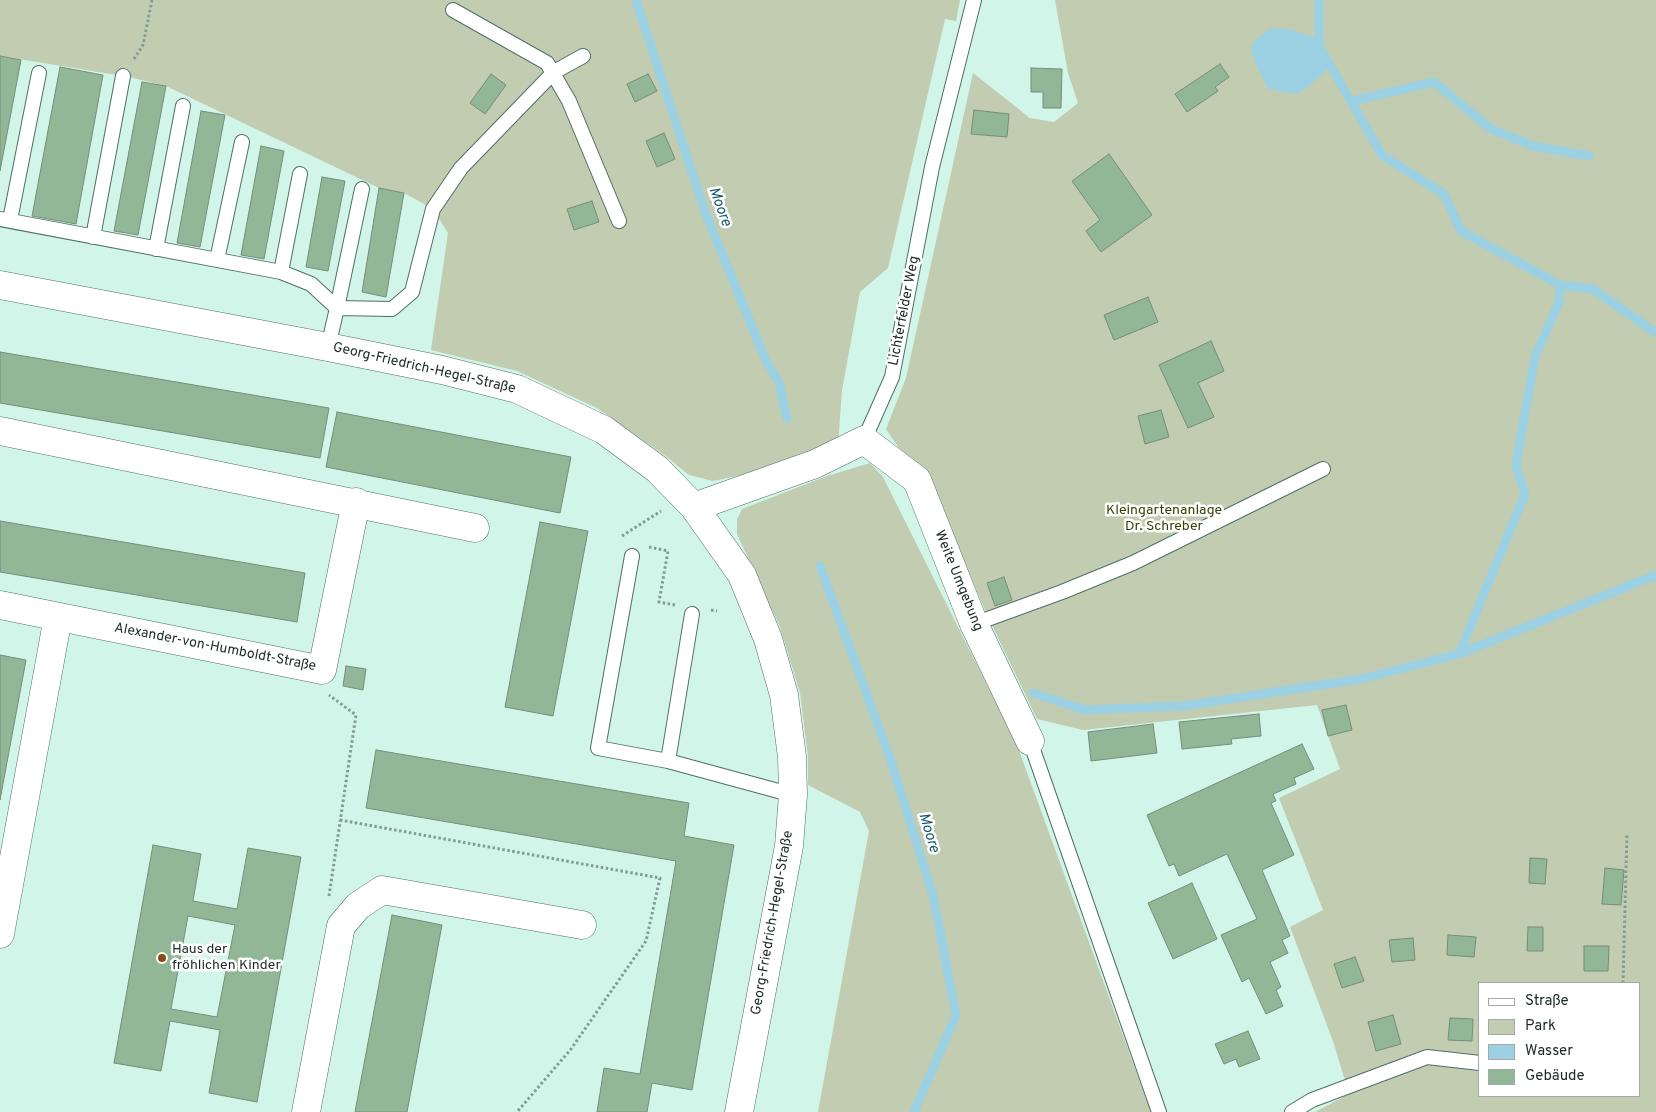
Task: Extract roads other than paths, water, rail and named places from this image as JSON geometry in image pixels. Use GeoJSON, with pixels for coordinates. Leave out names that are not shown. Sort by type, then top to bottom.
{"type":"FeatureCollection","features":[{"type":"Feature","properties":{"kind":"street","name":"Georg-Friedrich-Hegel-Straße"},"geometry":{"type":"LineString","coordinates":[[0,286],[328,347],[442,370],[517,389],[604,430],[657,469],[687,500],[742,575],[768,639],[784,695],[792,758],[793,795],[789,846],[739,1112]]}},
{"type":"Feature","properties":{"kind":"street"},"geometry":{"type":"LineString","coordinates":[[0,432],[356,502],[475,528]]}},
{"type":"Feature","properties":{"kind":"street"},"geometry":{"type":"LineString","coordinates":[[687,500],[815,464],[864,440]]}},
{"type":"Feature","properties":{"kind":"street","name":"Weite Umgebung"},"geometry":{"type":"LineString","coordinates":[[864,440],[917,480],[974,624],[1030,741]]}},
{"type":"Feature","properties":{"kind":"street","name":"Alexander-von-Humboldt-Straße"},"geometry":{"type":"LineString","coordinates":[[0,606],[322,670],[356,502]]}},
{"type":"Feature","properties":{"kind":"street"},"geometry":{"type":"LineString","coordinates":[[0,934],[58,617]]}},
{"type":"Feature","properties":{"kind":"street"},"geometry":{"type":"LineString","coordinates":[[306,1112],[341,926],[358,906],[382,890],[582,925]]}},
{"type":"Feature","properties":{"kind":"lane","name":"Lichterfelder Weg"},"geometry":{"type":"LineString","coordinates":[[864,440],[892,377],[932,167],[974,0]]}},
{"type":"Feature","properties":{"kind":"lane"},"geometry":{"type":"LineString","coordinates":[[453,10],[546,62],[554,72],[569,101],[619,222]]}},
{"type":"Feature","properties":{"kind":"lane"},"geometry":{"type":"LineString","coordinates":[[40,73],[5,219],[281,272],[311,284],[337,308],[392,309],[412,292],[433,209],[461,168],[554,72],[583,56]]}},
{"type":"Feature","properties":{"kind":"lane"},"geometry":{"type":"LineString","coordinates":[[92,237],[123,76]]}},
{"type":"Feature","properties":{"kind":"lane"},"geometry":{"type":"LineString","coordinates":[[156,249],[183,106]]}},
{"type":"Feature","properties":{"kind":"lane"},"geometry":{"type":"LineString","coordinates":[[217,260],[242,142]]}},
{"type":"Feature","properties":{"kind":"lane"},"geometry":{"type":"LineString","coordinates":[[281,272],[300,174]]}},
{"type":"Feature","properties":{"kind":"lane"},"geometry":{"type":"LineString","coordinates":[[328,347],[362,189]]}},
{"type":"Feature","properties":{"kind":"lane"},"geometry":{"type":"LineString","coordinates":[[974,624],[1062,592],[1133,563],[1322,469]]}},
{"type":"Feature","properties":{"kind":"lane"},"geometry":{"type":"LineString","coordinates":[[632,556],[598,748],[668,761],[793,795]]}},
{"type":"Feature","properties":{"kind":"lane"},"geometry":{"type":"LineString","coordinates":[[668,761],[688,610]]}},
{"type":"Feature","properties":{"kind":"lane"},"geometry":{"type":"LineString","coordinates":[[1030,741],[1158,1112]]}},
{"type":"Feature","properties":{"kind":"lane"},"geometry":{"type":"LineString","coordinates":[[1292,1112],[1312,1100],[1427,1057],[1478,1063]]}},
{"type":"Feature","properties":{"kind":"water"},"geometry":{"type":"Polygon","coordinates":[[[1272,28],[1289,29],[1319,39],[1319,46],[1331,65],[1311,85],[1296,94],[1268,89],[1255,62],[1251,48],[1256,39],[1272,28]]]}},
{"type":"Feature","properties":{"kind":"waterway","name":"Moore"},"geometry":{"type":"LineString","coordinates":[[636,0],[705,212],[766,361],[779,382],[787,419]]}},
{"type":"Feature","properties":{"kind":"waterway"},"geometry":{"type":"LineString","coordinates":[[1319,0],[1319,46],[1382,155],[1444,194],[1461,231],[1560,285],[1593,289],[1656,333]]}},
{"type":"Feature","properties":{"kind":"waterway"},"geometry":{"type":"LineString","coordinates":[[1352,101],[1434,82],[1491,129],[1533,146],[1589,156]]}},
{"type":"Feature","properties":{"kind":"waterway"},"geometry":{"type":"LineString","coordinates":[[1033,693],[1085,710],[1184,706],[1361,679],[1459,654],[1525,494],[1516,465],[1535,357],[1559,302],[1560,285]]}},
{"type":"Feature","properties":{"kind":"waterway","name":"Moore"},"geometry":{"type":"LineString","coordinates":[[820,566],[890,758],[933,895],[956,1015],[914,1112]]}},
{"type":"Feature","properties":{"kind":"waterway"},"geometry":{"type":"LineString","coordinates":[[1459,654],[1656,575]]}},
{"type":"Feature","properties":{"kind":"place","name":"Haus der fröhlichen Kinder"},"geometry":{"type":"Point","coordinates":[162,958]}},
{"type":"Feature","properties":{"kind":"park label","name":"Kleingartenanlage Dr. Schreber"},"geometry":{"type":"Point","coordinates":[1164,520]}}]}
